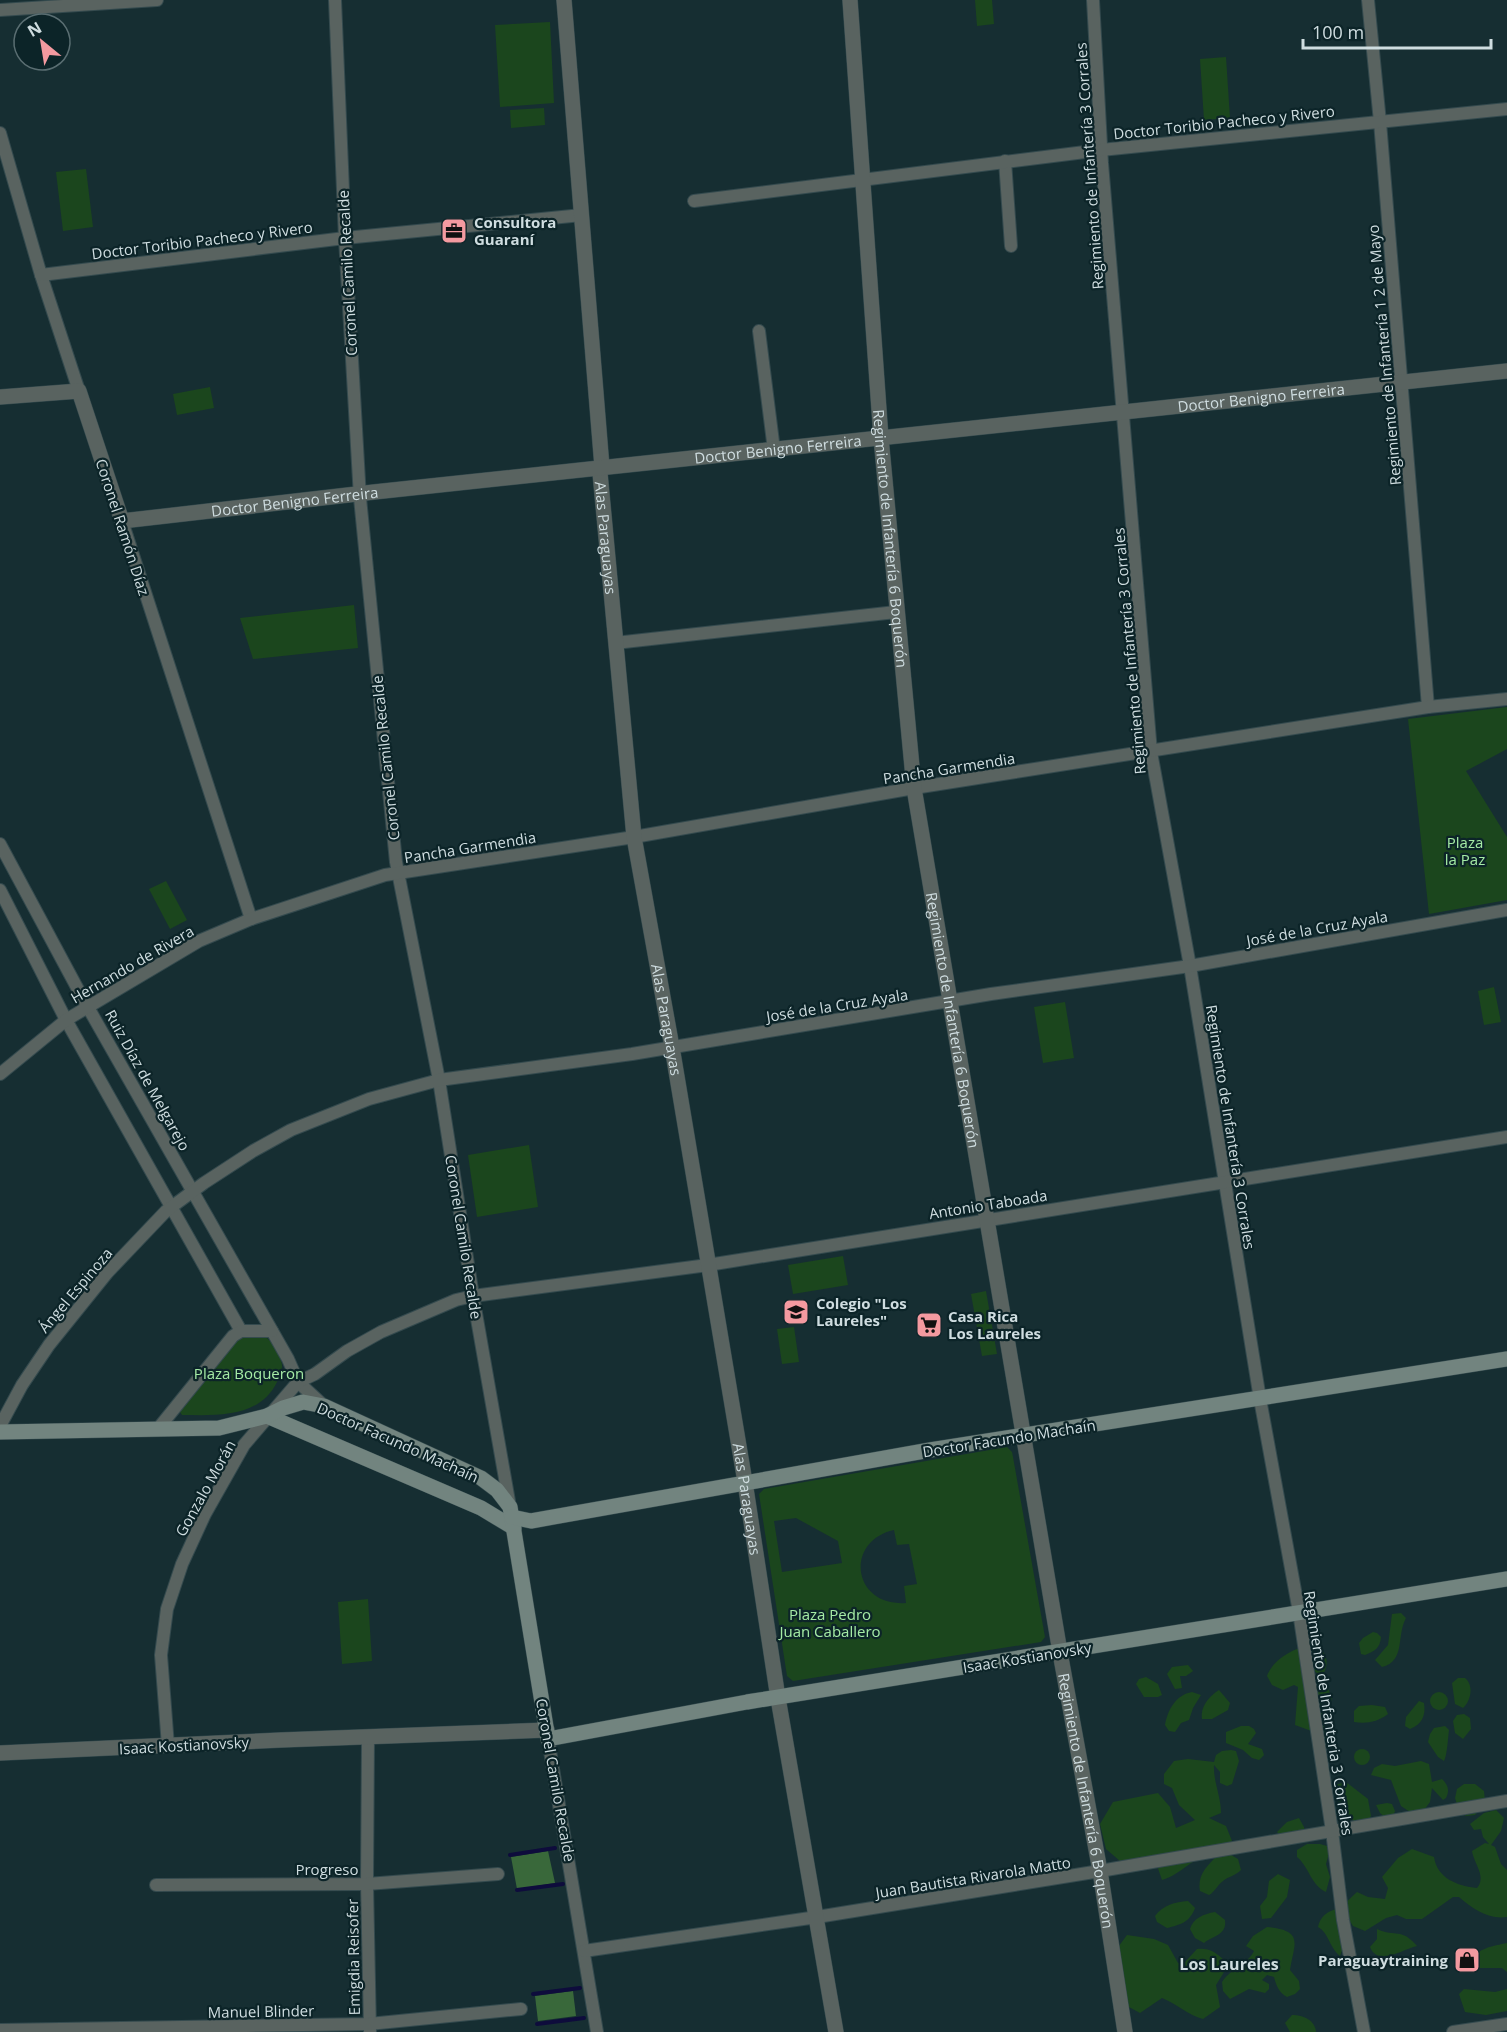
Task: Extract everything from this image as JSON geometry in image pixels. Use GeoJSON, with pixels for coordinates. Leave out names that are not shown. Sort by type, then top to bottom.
{"type":"FeatureCollection","features":[{"type":"Feature","properties":{"kind":"main road","name":"Doctor Facundo Machaín"},"geometry":{"type":"LineString","coordinates":[[267,1416],[481,1508],[531,1521],[1023,1435],[1507,1359]]}},
{"type":"Feature","properties":{"kind":"main road","name":"Doctor Facundo Machaín"},"geometry":{"type":"LineString","coordinates":[[0,1432],[219,1428],[267,1416],[303,1402],[324,1406],[482,1478],[497,1490],[512,1517]]}},
{"type":"Feature","properties":{"kind":"main road","name":"Coronel Camilo Recalde"},"geometry":{"type":"LineString","coordinates":[[512,1517],[547,1735]]}},
{"type":"Feature","properties":{"kind":"main road","name":"Isaac Kostianovsky"},"geometry":{"type":"LineString","coordinates":[[547,1735],[1507,1579]]}},
{"type":"Feature","properties":{"kind":"street"},"geometry":{"type":"LineString","coordinates":[[0,10],[157,0]]}},
{"type":"Feature","properties":{"kind":"street","name":"Coronel Camilo Recalde"},"geometry":{"type":"LineString","coordinates":[[335,0],[345,238],[360,493],[397,873],[439,1080],[473,1296],[512,1517]]}},
{"type":"Feature","properties":{"kind":"street","name":"Alas Paraguayas"},"geometry":{"type":"LineString","coordinates":[[564,0],[602,468],[600,473],[634,837],[672,1047],[745,1482],[778,1698],[836,2032]]}},
{"type":"Feature","properties":{"kind":"street","name":"Regimiento de Infantería 6 Boquerón"},"geometry":{"type":"LineString","coordinates":[[850,0],[881,438],[914,788],[1060,1653],[1100,1871],[1125,2032]]}},
{"type":"Feature","properties":{"kind":"street","name":"Regimiento de Infantería 3 Corrales"},"geometry":{"type":"LineString","coordinates":[[1093,0],[1101,150],[1151,752],[1190,966],[1260,1399]]}},
{"type":"Feature","properties":{"kind":"street","name":"Regimiento de Infantería 1 2 de Mayo"},"geometry":{"type":"LineString","coordinates":[[1368,0],[1428,707]]}},
{"type":"Feature","properties":{"kind":"street","name":"Doctor Toribio Pacheco y Rivero"},"geometry":{"type":"LineString","coordinates":[[694,201],[1101,150],[1507,109]]}},
{"type":"Feature","properties":{"kind":"street","name":"Coronel Ramón Díaz"},"geometry":{"type":"LineString","coordinates":[[0,133],[41,275],[78,391],[251,919]]}},
{"type":"Feature","properties":{"kind":"street"},"geometry":{"type":"LineString","coordinates":[[1005,161],[1011,246]]}},
{"type":"Feature","properties":{"kind":"street","name":"Doctor Toribio Pacheco y Rivero"},"geometry":{"type":"LineString","coordinates":[[41,275],[345,238],[582,215]]}},
{"type":"Feature","properties":{"kind":"street"},"geometry":{"type":"LineString","coordinates":[[759,332],[774,450]]}},
{"type":"Feature","properties":{"kind":"street","name":"Doctor Benigno Ferreira"},"geometry":{"type":"LineString","coordinates":[[122,522],[360,493],[1507,371]]}},
{"type":"Feature","properties":{"kind":"street"},"geometry":{"type":"LineString","coordinates":[[0,398],[78,391]]}},
{"type":"Feature","properties":{"kind":"street"},"geometry":{"type":"LineString","coordinates":[[615,644],[896,612]]}},
{"type":"Feature","properties":{"kind":"street","name":"Pancha Garmendia"},"geometry":{"type":"LineString","coordinates":[[397,873],[634,837],[914,788],[1428,707],[1507,699]]}},
{"type":"Feature","properties":{"kind":"street","name":"Ruiz Díaz de Melgarejo"},"geometry":{"type":"LineString","coordinates":[[0,844],[288,1359],[298,1382],[324,1406]]}},
{"type":"Feature","properties":{"kind":"street","name":"Hernando de Rivera"},"geometry":{"type":"LineString","coordinates":[[0,1074],[66,1020],[199,941],[251,919],[397,873]]}},
{"type":"Feature","properties":{"kind":"street"},"geometry":{"type":"LineString","coordinates":[[0,890],[66,1020],[241,1330]]}},
{"type":"Feature","properties":{"kind":"street","name":"José de la Cruz Ayala"},"geometry":{"type":"LineString","coordinates":[[193,1190],[253,1151],[291,1130],[369,1099],[439,1080],[672,1047],[949,1001],[1190,966],[1507,910]]}},
{"type":"Feature","properties":{"kind":"street","name":"Antonio Taboada"},"geometry":{"type":"LineString","coordinates":[[473,1296],[708,1265],[987,1219],[1507,1140]]}},
{"type":"Feature","properties":{"kind":"street","name":"Ángel Espinoza"},"geometry":{"type":"LineString","coordinates":[[0,1426],[22,1385],[49,1345],[107,1273],[172,1206],[193,1190]]}},
{"type":"Feature","properties":{"kind":"street","name":"Gonzalo Morán"},"geometry":{"type":"LineString","coordinates":[[168,1746],[161,1655],[167,1609],[182,1564],[205,1514],[244,1445],[298,1382],[315,1374],[347,1351],[381,1332],[456,1300],[473,1296]]}},
{"type":"Feature","properties":{"kind":"street"},"geometry":{"type":"LineString","coordinates":[[157,1430],[233,1336],[241,1330],[272,1331]]}},
{"type":"Feature","properties":{"kind":"street","name":"Regimiento de Infanteria 3 Corrales"},"geometry":{"type":"LineString","coordinates":[[1260,1399],[1299,1612],[1343,1920],[1364,2032]]}},
{"type":"Feature","properties":{"kind":"street","name":"Coronel Camilo Recalde"},"geometry":{"type":"LineString","coordinates":[[547,1735],[597,2032]]}},
{"type":"Feature","properties":{"kind":"street","name":"Isaac Kostianovsky"},"geometry":{"type":"LineString","coordinates":[[0,1753],[281,1740],[547,1735]]}},
{"type":"Feature","properties":{"kind":"street","name":"Emigdia Reisofer"},"geometry":{"type":"LineString","coordinates":[[368,1738],[369,2028]]}},
{"type":"Feature","properties":{"kind":"street","name":"Juan Bautista Rivarola Matto"},"geometry":{"type":"LineString","coordinates":[[584,1951],[817,1917],[1507,1802]]}},
{"type":"Feature","properties":{"kind":"street","name":"Progreso"},"geometry":{"type":"LineString","coordinates":[[156,1885],[367,1884],[498,1874]]}},
{"type":"Feature","properties":{"kind":"street","name":"Manuel Blinder"},"geometry":{"type":"LineString","coordinates":[[0,2030],[369,2028],[521,2009]]}},
{"type":"Feature","properties":{"kind":"street"},"geometry":{"type":"LineString","coordinates":[[1453,2032],[1507,2024]]}},
{"type":"Feature","properties":{"kind":"green space"},"geometry":{"type":"Polygon","coordinates":[[[975,0],[992,0],[994,24],[977,26],[975,0]]]}},
{"type":"Feature","properties":{"kind":"green space"},"geometry":{"type":"Polygon","coordinates":[[[550,22],[554,103],[500,107],[495,25],[550,22]]]}},
{"type":"Feature","properties":{"kind":"green space"},"geometry":{"type":"Polygon","coordinates":[[[1226,57],[1230,118],[1204,120],[1200,59],[1226,57]]]}},
{"type":"Feature","properties":{"kind":"green space"},"geometry":{"type":"Polygon","coordinates":[[[544,108],[545,125],[511,128],[510,110],[544,108]]]}},
{"type":"Feature","properties":{"kind":"green space"},"geometry":{"type":"Polygon","coordinates":[[[86,169],[93,227],[63,231],[56,172],[86,169]]]}},
{"type":"Feature","properties":{"kind":"green space"},"geometry":{"type":"Polygon","coordinates":[[[210,387],[214,408],[177,415],[173,394],[210,387]]]}},
{"type":"Feature","properties":{"kind":"green space"},"geometry":{"type":"Polygon","coordinates":[[[354,605],[358,648],[253,659],[240,618],[354,605]]]}},
{"type":"Feature","properties":{"kind":"green space","name":"Plaza la Paz"},"geometry":{"type":"Polygon","coordinates":[[[1507,707],[1507,749],[1466,771],[1507,837],[1507,900],[1429,914],[1408,719],[1507,707]]]}},
{"type":"Feature","properties":{"kind":"green space"},"geometry":{"type":"Polygon","coordinates":[[[166,881],[187,920],[170,929],[149,889],[166,881]]]}},
{"type":"Feature","properties":{"kind":"green space"},"geometry":{"type":"Polygon","coordinates":[[[1494,987],[1501,1022],[1484,1025],[1478,991],[1494,987]]]}},
{"type":"Feature","properties":{"kind":"green space"},"geometry":{"type":"Polygon","coordinates":[[[1065,1002],[1074,1058],[1043,1063],[1034,1007],[1065,1002]]]}},
{"type":"Feature","properties":{"kind":"green space"},"geometry":{"type":"Polygon","coordinates":[[[529,1145],[538,1207],[477,1217],[468,1155],[529,1145]]]}},
{"type":"Feature","properties":{"kind":"green space"},"geometry":{"type":"Polygon","coordinates":[[[843,1256],[848,1285],[793,1294],[788,1265],[843,1256]]]}},
{"type":"Feature","properties":{"kind":"green space"},"geometry":{"type":"Polygon","coordinates":[[[986,1291],[997,1354],[982,1356],[971,1294],[986,1291]]]}},
{"type":"Feature","properties":{"kind":"green space"},"geometry":{"type":"Polygon","coordinates":[[[794,1327],[799,1362],[782,1364],[777,1329],[794,1327]]]}},
{"type":"Feature","properties":{"kind":"green space","name":"Plaza Boqueron"},"geometry":{"type":"Polygon","coordinates":[[[262,1335],[274,1346],[282,1364],[277,1382],[269,1394],[248,1409],[222,1414],[182,1415],[180,1412],[238,1340],[247,1336],[262,1335]]]}},
{"type":"Feature","properties":{"kind":"green space","name":"Plaza Pedro Juan Caballero"},"geometry":{"type":"Polygon","coordinates":[[[1007,1447],[1013,1457],[1045,1637],[1041,1642],[793,1681],[787,1676],[759,1494],[764,1489],[1007,1447]],[[796,1518],[774,1521],[782,1572],[842,1563],[838,1541],[796,1518]],[[894,1530],[878,1536],[867,1547],[862,1559],[861,1572],[865,1585],[874,1595],[888,1601],[906,1603],[904,1586],[917,1584],[909,1544],[897,1545],[894,1530]]]}},
{"type":"Feature","properties":{"kind":"green space"},"geometry":{"type":"Polygon","coordinates":[[[368,1599],[372,1661],[342,1664],[338,1602],[368,1599]]]}},
{"type":"Feature","properties":{"kind":"green space"},"geometry":{"type":"Polygon","coordinates":[[[1401,1613],[1406,1618],[1398,1654],[1390,1664],[1382,1667],[1375,1660],[1388,1645],[1392,1614],[1401,1613]]]}},
{"type":"Feature","properties":{"kind":"green space"},"geometry":{"type":"Polygon","coordinates":[[[1373,1632],[1381,1637],[1378,1646],[1369,1654],[1361,1654],[1359,1643],[1373,1632]]]}},
{"type":"Feature","properties":{"kind":"green space"},"geometry":{"type":"Polygon","coordinates":[[[1309,1645],[1318,1647],[1326,1658],[1324,1673],[1319,1675],[1308,1665],[1309,1681],[1326,1684],[1332,1697],[1328,1716],[1334,1741],[1330,1747],[1320,1746],[1317,1733],[1295,1725],[1298,1687],[1294,1685],[1283,1690],[1272,1685],[1267,1676],[1284,1656],[1309,1645]]]}},
{"type":"Feature","properties":{"kind":"green space"},"geometry":{"type":"Polygon","coordinates":[[[1188,1665],[1193,1671],[1186,1676],[1180,1676],[1182,1688],[1175,1689],[1167,1674],[1172,1667],[1188,1665]]]}},
{"type":"Feature","properties":{"kind":"green space"},"geometry":{"type":"Polygon","coordinates":[[[1146,1677],[1158,1684],[1162,1695],[1144,1697],[1136,1684],[1139,1679],[1146,1677]]]}},
{"type":"Feature","properties":{"kind":"green space"},"geometry":{"type":"Polygon","coordinates":[[[1458,1678],[1465,1678],[1470,1685],[1470,1697],[1463,1708],[1455,1704],[1452,1683],[1458,1678]]]}},
{"type":"Feature","properties":{"kind":"green space"},"geometry":{"type":"Polygon","coordinates":[[[1219,1690],[1230,1703],[1228,1710],[1212,1719],[1202,1719],[1202,1710],[1206,1702],[1219,1690]]]}},
{"type":"Feature","properties":{"kind":"green space"},"geometry":{"type":"Polygon","coordinates":[[[1192,1692],[1201,1695],[1189,1720],[1181,1723],[1175,1732],[1169,1731],[1165,1725],[1171,1708],[1181,1696],[1192,1692]]]}},
{"type":"Feature","properties":{"kind":"green space"},"geometry":{"type":"Polygon","coordinates":[[[1439,1692],[1445,1695],[1448,1701],[1445,1707],[1439,1710],[1433,1707],[1430,1701],[1433,1695],[1439,1692]]]}},
{"type":"Feature","properties":{"kind":"green space"},"geometry":{"type":"Polygon","coordinates":[[[1419,1701],[1424,1703],[1424,1716],[1418,1725],[1410,1729],[1405,1726],[1406,1717],[1419,1701]]]}},
{"type":"Feature","properties":{"kind":"green space"},"geometry":{"type":"Polygon","coordinates":[[[1359,1706],[1385,1707],[1388,1714],[1372,1722],[1354,1722],[1354,1711],[1359,1706]]]}},
{"type":"Feature","properties":{"kind":"green space"},"geometry":{"type":"Polygon","coordinates":[[[1464,1714],[1470,1718],[1471,1729],[1463,1739],[1455,1733],[1453,1721],[1457,1715],[1464,1714]]]}},
{"type":"Feature","properties":{"kind":"green space"},"geometry":{"type":"Polygon","coordinates":[[[1241,1726],[1254,1729],[1256,1733],[1248,1744],[1262,1749],[1264,1755],[1259,1760],[1226,1743],[1226,1732],[1241,1726]]]}},
{"type":"Feature","properties":{"kind":"green space"},"geometry":{"type":"Polygon","coordinates":[[[1445,1726],[1449,1730],[1444,1761],[1438,1757],[1428,1742],[1434,1728],[1445,1726]]]}},
{"type":"Feature","properties":{"kind":"green space"},"geometry":{"type":"Polygon","coordinates":[[[1362,1749],[1368,1751],[1370,1757],[1368,1763],[1362,1765],[1356,1763],[1354,1757],[1356,1751],[1362,1749]]]}},
{"type":"Feature","properties":{"kind":"green space"},"geometry":{"type":"Polygon","coordinates":[[[1222,1751],[1236,1751],[1239,1761],[1232,1784],[1227,1786],[1220,1783],[1220,1772],[1214,1765],[1221,1813],[1209,1818],[1226,1826],[1232,1841],[1224,1851],[1238,1859],[1241,1870],[1239,1872],[1219,1884],[1209,1895],[1200,1891],[1201,1875],[1218,1855],[1202,1857],[1162,1880],[1154,1857],[1120,1861],[1106,1849],[1100,1824],[1113,1802],[1158,1793],[1170,1807],[1176,1828],[1195,1820],[1179,1805],[1172,1788],[1164,1784],[1164,1774],[1174,1761],[1188,1759],[1214,1762],[1216,1755],[1222,1751]]]}},
{"type":"Feature","properties":{"kind":"green space"},"geometry":{"type":"Polygon","coordinates":[[[1421,1761],[1429,1764],[1432,1782],[1442,1779],[1448,1792],[1443,1800],[1432,1788],[1430,1802],[1424,1810],[1410,1812],[1401,1806],[1391,1780],[1371,1775],[1374,1768],[1382,1764],[1395,1766],[1421,1761]]]}},
{"type":"Feature","properties":{"kind":"green space"},"geometry":{"type":"Polygon","coordinates":[[[1346,1782],[1368,1799],[1371,1816],[1367,1822],[1355,1822],[1338,1801],[1335,1785],[1346,1782]]]}},
{"type":"Feature","properties":{"kind":"green space"},"geometry":{"type":"Polygon","coordinates":[[[1464,1784],[1475,1784],[1484,1791],[1485,1802],[1475,1815],[1466,1816],[1459,1811],[1455,1798],[1457,1789],[1464,1784]]]}},
{"type":"Feature","properties":{"kind":"green space"},"geometry":{"type":"Polygon","coordinates":[[[1392,1804],[1395,1811],[1393,1816],[1386,1818],[1376,1805],[1392,1804]]]}},
{"type":"Feature","properties":{"kind":"green space"},"geometry":{"type":"Polygon","coordinates":[[[1496,1810],[1504,1818],[1501,1831],[1491,1845],[1495,1847],[1501,1864],[1507,1870],[1507,1917],[1488,1915],[1459,1897],[1453,1897],[1422,1919],[1406,1919],[1397,1915],[1386,1918],[1365,1931],[1353,1926],[1341,1907],[1357,1892],[1368,1897],[1385,1899],[1388,1888],[1382,1877],[1398,1858],[1412,1849],[1434,1857],[1439,1870],[1449,1880],[1477,1888],[1481,1879],[1472,1851],[1485,1843],[1489,1844],[1483,1837],[1481,1829],[1474,1830],[1470,1824],[1484,1813],[1496,1810]]]}},
{"type":"Feature","properties":{"kind":"green space"},"geometry":{"type":"Polygon","coordinates":[[[1299,1818],[1306,1837],[1288,1844],[1277,1832],[1287,1822],[1299,1818]]]}},
{"type":"Feature","properties":{"kind":"green space"},"geometry":{"type":"Polygon","coordinates":[[[1307,1844],[1327,1846],[1329,1853],[1326,1864],[1330,1877],[1326,1892],[1317,1885],[1297,1857],[1297,1850],[1307,1844]]]}},
{"type":"Feature","properties":{"kind":"green space"},"geometry":{"type":"Polygon","coordinates":[[[548,1851],[555,1883],[517,1889],[511,1857],[548,1851]]]}},
{"type":"Feature","properties":{"kind":"green space"},"geometry":{"type":"Polygon","coordinates":[[[1278,1874],[1290,1880],[1287,1897],[1271,1918],[1262,1919],[1260,1906],[1267,1897],[1269,1881],[1278,1874]]]}},
{"type":"Feature","properties":{"kind":"green space"},"geometry":{"type":"Polygon","coordinates":[[[1188,1901],[1195,1908],[1184,1922],[1167,1928],[1157,1922],[1155,1916],[1162,1909],[1174,1903],[1188,1901]]]}},
{"type":"Feature","properties":{"kind":"green space"},"geometry":{"type":"Polygon","coordinates":[[[1337,1909],[1344,1945],[1340,1956],[1333,1949],[1325,1933],[1318,1927],[1324,1915],[1337,1909]]]}},
{"type":"Feature","properties":{"kind":"green space"},"geometry":{"type":"Polygon","coordinates":[[[1215,1912],[1225,1920],[1224,1929],[1204,1943],[1195,1938],[1190,1929],[1200,1917],[1215,1912]]]}},
{"type":"Feature","properties":{"kind":"green space"},"geometry":{"type":"Polygon","coordinates":[[[1267,1927],[1292,1935],[1294,1946],[1290,1970],[1299,1981],[1300,1989],[1287,1997],[1278,1988],[1274,1977],[1267,1975],[1262,1980],[1269,1984],[1269,1989],[1265,1993],[1249,1989],[1230,1999],[1223,1991],[1222,1982],[1251,1956],[1254,1951],[1246,1946],[1253,1936],[1267,1927]]]}},
{"type":"Feature","properties":{"kind":"green space"},"geometry":{"type":"Polygon","coordinates":[[[1377,1929],[1407,1937],[1417,1946],[1391,1955],[1379,1956],[1370,1947],[1377,1939],[1377,1929]]]}},
{"type":"Feature","properties":{"kind":"green space"},"geometry":{"type":"Polygon","coordinates":[[[1127,1935],[1154,1939],[1168,1945],[1178,1963],[1185,1962],[1197,1949],[1209,1950],[1218,1955],[1225,1961],[1226,1969],[1216,1985],[1220,2007],[1203,2019],[1162,1998],[1140,2013],[1129,2007],[1124,1982],[1113,1954],[1127,1935]]]}},
{"type":"Feature","properties":{"kind":"green space"},"geometry":{"type":"Polygon","coordinates":[[[1507,1943],[1507,1972],[1502,1968],[1475,1968],[1471,1964],[1480,1951],[1507,1943]]]}},
{"type":"Feature","properties":{"kind":"green space"},"geometry":{"type":"Polygon","coordinates":[[[1464,1989],[1495,1992],[1507,1989],[1507,2011],[1486,2015],[1465,2012],[1459,1994],[1464,1989]]]}},
{"type":"Feature","properties":{"kind":"green space"},"geometry":{"type":"Polygon","coordinates":[[[573,1991],[576,2016],[538,2021],[535,1996],[573,1991]]]}},
{"type":"Feature","properties":{"kind":"green space"},"geometry":{"type":"Polygon","coordinates":[[[1292,2015],[1308,2019],[1316,2032],[1290,2032],[1285,2023],[1292,2015]]]}},
{"type":"Feature","properties":{"kind":"waterway"},"geometry":{"type":"LineString","coordinates":[[510,1855],[555,1848]]}},
{"type":"Feature","properties":{"kind":"waterway"},"geometry":{"type":"LineString","coordinates":[[517,1890],[563,1884]]}},
{"type":"Feature","properties":{"kind":"waterway"},"geometry":{"type":"LineString","coordinates":[[533,1994],[580,1988]]}},
{"type":"Feature","properties":{"kind":"waterway"},"geometry":{"type":"LineString","coordinates":[[537,2024],[584,2018]]}},
{"type":"Feature","properties":{"kind":"place","name":"Consultora Guaraní"},"geometry":{"type":"Point","coordinates":[454,231]}},
{"type":"Feature","properties":{"kind":"place","name":"Colegio \"Los Laureles\""},"geometry":{"type":"Point","coordinates":[796,1312]}},
{"type":"Feature","properties":{"kind":"place","name":"Casa Rica Los Laureles"},"geometry":{"type":"Point","coordinates":[929,1325]}},
{"type":"Feature","properties":{"kind":"place","name":"Paraguaytraining"},"geometry":{"type":"Point","coordinates":[1467,1960]}},
{"type":"Feature","properties":{"kind":"district","name":"Los Laureles"},"geometry":{"type":"Point","coordinates":[1229,1964]}}]}
